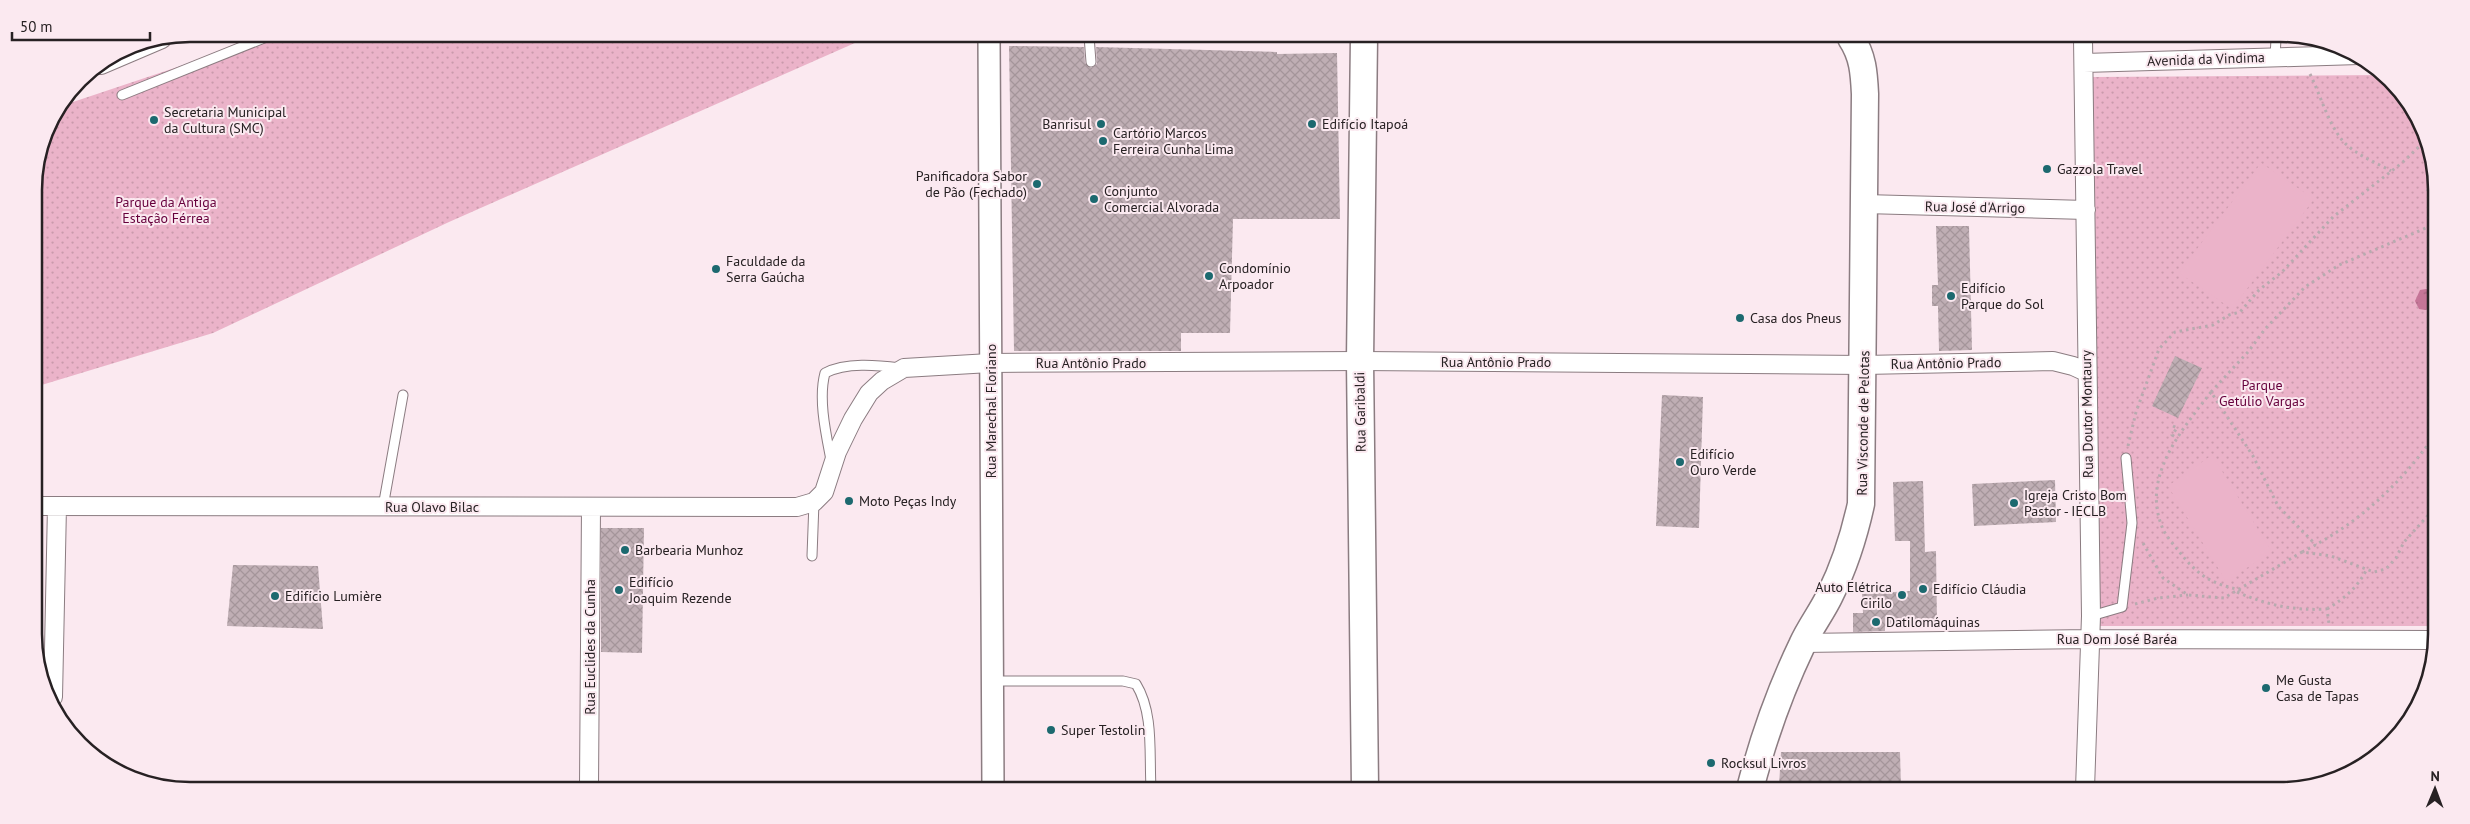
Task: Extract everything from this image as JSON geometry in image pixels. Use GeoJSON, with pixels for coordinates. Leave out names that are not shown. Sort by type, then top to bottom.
{"type":"FeatureCollection","features":[{"type":"Feature","properties":{"kind":"main road","name":"Rua Garibaldi"},"geometry":{"type":"LineString","coordinates":[[1364,42],[1360,361],[1365,781]]}},
{"type":"Feature","properties":{"kind":"main road","name":"Rua Visconde de Pelotas"},"geometry":{"type":"LineString","coordinates":[[1752,781],[1759,753],[1779,697],[1803,643],[1843,568],[1852,542],[1861,504],[1864,365],[1864,68],[1858,49],[1854,42]]}},
{"type":"Feature","properties":{"kind":"street","name":"Rua Marechal Floriano"},"geometry":{"type":"LineString","coordinates":[[989,42],[993,782]]}},
{"type":"Feature","properties":{"kind":"street","name":"Rua Doutor Montaury"},"geometry":{"type":"LineString","coordinates":[[2083,42],[2086,372],[2091,616],[2086,781]]}},
{"type":"Feature","properties":{"kind":"street","name":"Avenida da Vindima"},"geometry":{"type":"LineString","coordinates":[[2084,63],[2339,55]]}},
{"type":"Feature","properties":{"kind":"street","name":"Rua José d'Arrigo"},"geometry":{"type":"LineString","coordinates":[[1864,204],[2086,210]]}},
{"type":"Feature","properties":{"kind":"street","name":"Rua Antônio Prado"},"geometry":{"type":"LineString","coordinates":[[819,497],[853,419],[869,393],[882,381],[904,368],[990,363],[1360,361],[1864,365],[2053,360],[2086,372]]}},
{"type":"Feature","properties":{"kind":"street","name":"Rua Olavo Bilac"},"geometry":{"type":"LineString","coordinates":[[42,506],[798,507],[819,497]]}},
{"type":"Feature","properties":{"kind":"street"},"geometry":{"type":"LineString","coordinates":[[53,688],[57,506]]}},
{"type":"Feature","properties":{"kind":"street","name":"Rua Euclides da Cunha"},"geometry":{"type":"LineString","coordinates":[[589,782],[591,508]]}},
{"type":"Feature","properties":{"kind":"street","name":"Rua Dom José Baréa"},"geometry":{"type":"LineString","coordinates":[[1803,643],[2090,639],[2427,640]]}},
{"type":"Feature","properties":{"kind":"lane"},"geometry":{"type":"LineString","coordinates":[[122,95],[254,42]]}},
{"type":"Feature","properties":{"kind":"lane"},"geometry":{"type":"LineString","coordinates":[[1089,42],[1091,62]]}},
{"type":"Feature","properties":{"kind":"lane"},"geometry":{"type":"LineString","coordinates":[[2275,57],[2276,42]]}},
{"type":"Feature","properties":{"kind":"lane","name":"Rua Antônio Prado"},"geometry":{"type":"LineString","coordinates":[[832,468],[826,436],[823,382],[826,373],[835,368],[883,366],[904,368]]}},
{"type":"Feature","properties":{"kind":"lane"},"geometry":{"type":"LineString","coordinates":[[383,507],[403,395]]}},
{"type":"Feature","properties":{"kind":"lane"},"geometry":{"type":"LineString","coordinates":[[2091,616],[2122,607],[2132,522],[2126,458]]}},
{"type":"Feature","properties":{"kind":"lane"},"geometry":{"type":"LineString","coordinates":[[812,556],[819,497]]}},
{"type":"Feature","properties":{"kind":"lane"},"geometry":{"type":"LineString","coordinates":[[992,681],[1122,681],[1136,684],[1144,697],[1147,714],[1151,782]]}},
{"type":"Feature","properties":{"kind":"path"},"geometry":{"type":"LineString","coordinates":[[2301,56],[2320,94],[2325,111],[2343,140],[2359,154],[2391,171]]}},
{"type":"Feature","properties":{"kind":"path"},"geometry":{"type":"LineString","coordinates":[[2126,458],[2136,412],[2158,349],[2175,332],[2213,325],[2229,315],[2240,312],[2259,290],[2282,272],[2333,217],[2341,214],[2421,145]]}},
{"type":"Feature","properties":{"kind":"path"},"geometry":{"type":"LineString","coordinates":[[2241,590],[2218,585],[2200,574],[2184,558],[2163,530],[2157,509],[2156,489],[2161,468],[2177,438],[2211,392],[2248,352],[2265,329],[2305,287],[2339,265],[2428,227]]}},
{"type":"Feature","properties":{"kind":"path"},"geometry":{"type":"LineString","coordinates":[[2211,392],[2253,456],[2278,506],[2316,545]]}},
{"type":"Feature","properties":{"kind":"path"},"geometry":{"type":"LineString","coordinates":[[2173,426],[2177,428],[2172,435],[2177,438]]}},
{"type":"Feature","properties":{"kind":"path"},"geometry":{"type":"LineString","coordinates":[[2122,607],[2158,598],[2188,595],[2224,598],[2241,590],[2316,545],[2365,511],[2392,489],[2428,444]]}},
{"type":"Feature","properties":{"kind":"path"},"geometry":{"type":"LineString","coordinates":[[2302,552],[2331,556],[2374,572],[2386,569],[2396,558],[2404,542],[2428,515]]}},
{"type":"Feature","properties":{"kind":"path"},"geometry":{"type":"LineString","coordinates":[[2132,522],[2163,578],[2188,595]]}},
{"type":"Feature","properties":{"kind":"path"},"geometry":{"type":"LineString","coordinates":[[2236,592],[2277,607],[2302,611],[2327,609],[2343,599],[2359,584],[2367,569]]}},
{"type":"Feature","properties":{"kind":"path"},"geometry":{"type":"LineString","coordinates":[[2327,609],[2332,640]]}},
{"type":"Feature","properties":{"kind":"green space","name":"Parque da Antiga Estação Férrea"},"geometry":{"type":"Polygon","coordinates":[[[252,42],[857,42],[449,222],[213,333],[43,385],[44,171],[54,134],[62,116],[71,103],[252,42]]]}},
{"type":"Feature","properties":{"kind":"green space","name":"Parque Getúlio Vargas"},"geometry":{"type":"Polygon","coordinates":[[[2372,75],[2397,100],[2408,116],[2420,143],[2425,161],[2428,190],[2428,626],[2090,626],[2093,77],[2372,75]]]}},
{"type":"Feature","properties":{"kind":"green space"},"geometry":{"type":"Polygon","coordinates":[[[2261,163],[2314,199],[2232,309],[2179,273],[2261,163]]]}},
{"type":"Feature","properties":{"kind":"green space"},"geometry":{"type":"Polygon","coordinates":[[[2212,455],[2272,552],[2226,581],[2168,486],[2212,455]]]}},
{"type":"Feature","properties":{"kind":"water"},"geometry":{"type":"Polygon","coordinates":[[[2420,290],[2428,290],[2428,309],[2419,309],[2415,301],[2420,290]]]}},
{"type":"Feature","properties":{"kind":"building"},"geometry":{"type":"Polygon","coordinates":[[[1009,46],[1084,47],[1085,63],[1091,68],[1097,64],[1096,47],[1277,52],[1277,54],[1337,53],[1340,219],[1233,219],[1230,333],[1181,333],[1181,351],[1014,351],[1009,46]]]}},
{"type":"Feature","properties":{"kind":"building","name":"Edifício Parque do Sol"},"geometry":{"type":"Polygon","coordinates":[[[1936,226],[1969,226],[1972,350],[1939,351],[1938,306],[1932,306],[1932,285],[1938,285],[1936,226]]]}},
{"type":"Feature","properties":{"kind":"building"},"geometry":{"type":"Polygon","coordinates":[[[2175,356],[2202,368],[2178,418],[2152,406],[2175,356]]]}},
{"type":"Feature","properties":{"kind":"building","name":"Edifício Ouro Verde"},"geometry":{"type":"Polygon","coordinates":[[[1662,395],[1703,397],[1699,528],[1656,526],[1662,395]]]}},
{"type":"Feature","properties":{"kind":"building","name":"Igreja Cristo Bom Pastor - IECLB"},"geometry":{"type":"Polygon","coordinates":[[[2055,480],[2056,522],[1974,526],[1972,484],[2055,480]]]}},
{"type":"Feature","properties":{"kind":"building"},"geometry":{"type":"Polygon","coordinates":[[[1923,481],[1925,552],[1936,551],[1937,626],[1885,626],[1885,631],[1853,632],[1853,613],[1863,613],[1862,594],[1910,591],[1910,541],[1895,541],[1893,482],[1923,481]]]}},
{"type":"Feature","properties":{"kind":"building","name":"Edifício Joaquim Rezende"},"geometry":{"type":"Polygon","coordinates":[[[601,528],[644,528],[642,653],[601,652],[601,528]]]}},
{"type":"Feature","properties":{"kind":"building","name":"Edifício Lumière"},"geometry":{"type":"Polygon","coordinates":[[[233,565],[318,566],[323,629],[227,626],[233,565]]]}},
{"type":"Feature","properties":{"kind":"building"},"geometry":{"type":"Polygon","coordinates":[[[1781,752],[1900,752],[1901,781],[1779,781],[1781,752]]]}},
{"type":"Feature","properties":{"kind":"place","name":"Secretaria Municipal da Cultura (SMC)"},"geometry":{"type":"Point","coordinates":[154,120]}},
{"type":"Feature","properties":{"kind":"place","name":"Banrisul"},"geometry":{"type":"Point","coordinates":[1101,124]}},
{"type":"Feature","properties":{"kind":"place","name":"Edifício Itapoá"},"geometry":{"type":"Point","coordinates":[1312,124]}},
{"type":"Feature","properties":{"kind":"place","name":"Cartório Marcos Ferreira Cunha Lima"},"geometry":{"type":"Point","coordinates":[1103,141]}},
{"type":"Feature","properties":{"kind":"place","name":"Gazzola Travel"},"geometry":{"type":"Point","coordinates":[2047,169]}},
{"type":"Feature","properties":{"kind":"place","name":"Panificadora Sabor de Pão (Fechado)"},"geometry":{"type":"Point","coordinates":[1037,184]}},
{"type":"Feature","properties":{"kind":"place","name":"Conjunto Comercial Alvorada"},"geometry":{"type":"Point","coordinates":[1094,199]}},
{"type":"Feature","properties":{"kind":"place","name":"Faculdade da Serra Gaúcha"},"geometry":{"type":"Point","coordinates":[716,269]}},
{"type":"Feature","properties":{"kind":"place","name":"Condomínio Arpoador"},"geometry":{"type":"Point","coordinates":[1209,276]}},
{"type":"Feature","properties":{"kind":"place","name":"Edifício Parque do Sol"},"geometry":{"type":"Point","coordinates":[1951,296]}},
{"type":"Feature","properties":{"kind":"place","name":"Casa dos Pneus"},"geometry":{"type":"Point","coordinates":[1740,318]}},
{"type":"Feature","properties":{"kind":"place","name":"Edifício Ouro Verde"},"geometry":{"type":"Point","coordinates":[1680,462]}},
{"type":"Feature","properties":{"kind":"place","name":"Moto Peças Indy"},"geometry":{"type":"Point","coordinates":[849,501]}},
{"type":"Feature","properties":{"kind":"place","name":"Igreja Cristo Bom Pastor - IECLB"},"geometry":{"type":"Point","coordinates":[2014,503]}},
{"type":"Feature","properties":{"kind":"place","name":"Barbearia Munhoz"},"geometry":{"type":"Point","coordinates":[625,550]}},
{"type":"Feature","properties":{"kind":"place","name":"Edifício Cláudia"},"geometry":{"type":"Point","coordinates":[1923,589]}},
{"type":"Feature","properties":{"kind":"place","name":"Edifício Joaquim Rezende"},"geometry":{"type":"Point","coordinates":[619,590]}},
{"type":"Feature","properties":{"kind":"place","name":"Auto Elétrica Cirilo"},"geometry":{"type":"Point","coordinates":[1902,595]}},
{"type":"Feature","properties":{"kind":"place","name":"Edifício Lumière"},"geometry":{"type":"Point","coordinates":[275,596]}},
{"type":"Feature","properties":{"kind":"place","name":"Datilomáquinas"},"geometry":{"type":"Point","coordinates":[1876,622]}},
{"type":"Feature","properties":{"kind":"place","name":"Me Gusta Casa de Tapas"},"geometry":{"type":"Point","coordinates":[2266,688]}},
{"type":"Feature","properties":{"kind":"place","name":"Super Testolin"},"geometry":{"type":"Point","coordinates":[1051,730]}},
{"type":"Feature","properties":{"kind":"place","name":"Rocksul Livros"},"geometry":{"type":"Point","coordinates":[1711,763]}}]}
